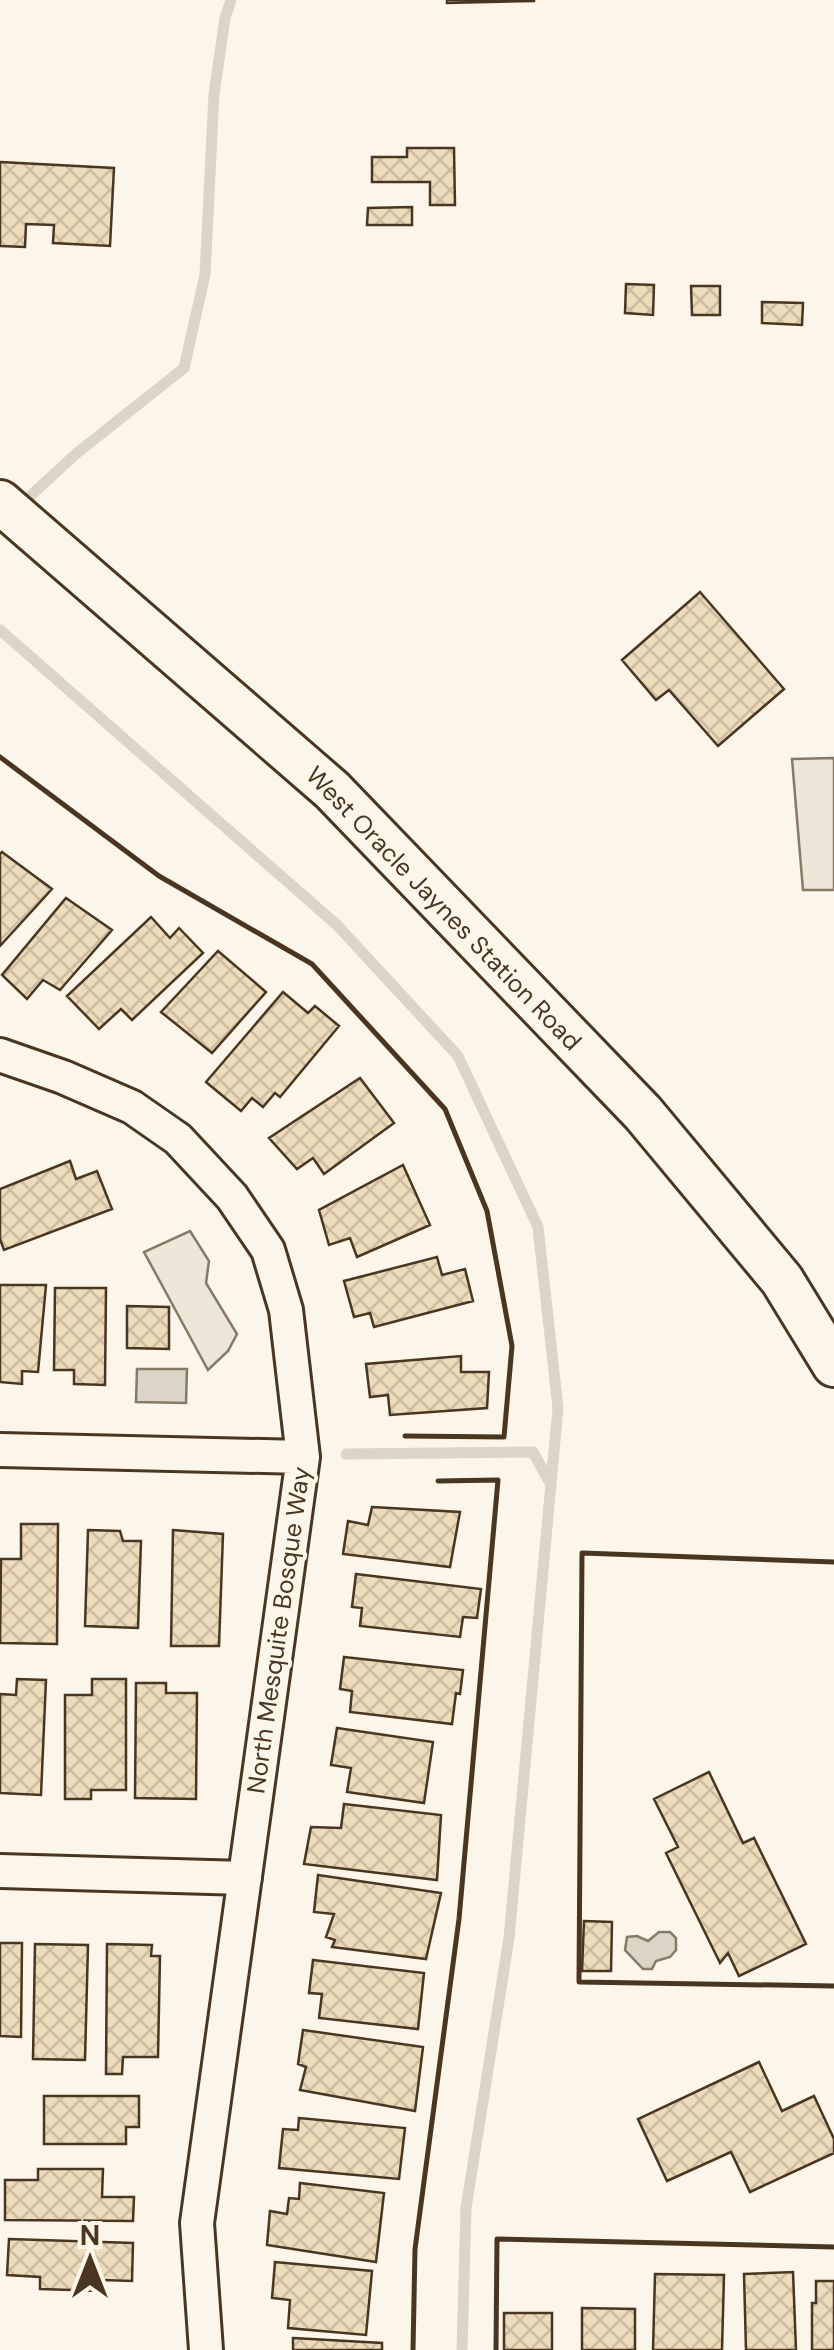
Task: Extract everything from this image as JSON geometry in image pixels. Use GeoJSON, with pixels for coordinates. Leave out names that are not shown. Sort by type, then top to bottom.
{"type":"FeatureCollection","features":[{"type":"Feature","properties":{"kind":"street","name":"West Oracle Jaynes Station Road"},"geometry":{"type":"LineString","coordinates":[[0,502],[332,790],[643,1113],[782,1280],[834,1365]]}},
{"type":"Feature","properties":{"kind":"street","name":"North Mesquite Bosque Way"},"geometry":{"type":"LineString","coordinates":[[0,1055],[132,1107],[178,1139],[232,1196],[268,1250],[286,1310],[302,1457],[197,2223],[206,2350]]}},
{"type":"Feature","properties":{"kind":"street"},"geometry":{"type":"LineString","coordinates":[[0,1450],[302,1457]]}},
{"type":"Feature","properties":{"kind":"street"},"geometry":{"type":"LineString","coordinates":[[0,1871],[245,1878]]}},
{"type":"Feature","properties":{"kind":"shaded area"},"geometry":{"type":"Polygon","coordinates":[[[834,758],[834,890],[803,890],[792,759],[834,758]]]}},
{"type":"Feature","properties":{"kind":"shaded area"},"geometry":{"type":"Polygon","coordinates":[[[190,1231],[209,1261],[206,1283],[237,1334],[228,1351],[208,1370],[144,1252],[190,1231]]]}},
{"type":"Feature","properties":{"kind":"shaded area"},"geometry":{"type":"Polygon","coordinates":[[[137,1369],[187,1369],[186,1403],[136,1402],[137,1369]]]}},
{"type":"Feature","properties":{"kind":"shaded area"},"geometry":{"type":"Polygon","coordinates":[[[659,1932],[670,1932],[676,1938],[676,1950],[670,1957],[656,1961],[652,1969],[643,1969],[625,1950],[627,1937],[648,1941],[659,1932]]]}},
{"type":"Feature","properties":{"kind":"building"},"geometry":{"type":"Polygon","coordinates":[[[534,0],[534,1],[447,3],[534,0]]]}},
{"type":"Feature","properties":{"kind":"building"},"geometry":{"type":"Polygon","coordinates":[[[407,148],[454,148],[455,205],[430,205],[430,182],[372,182],[372,157],[407,157],[407,148]]]}},
{"type":"Feature","properties":{"kind":"building"},"geometry":{"type":"Polygon","coordinates":[[[0,162],[114,168],[110,246],[53,243],[54,225],[26,224],[25,247],[0,246],[0,162]]]}},
{"type":"Feature","properties":{"kind":"building"},"geometry":{"type":"Polygon","coordinates":[[[412,207],[412,225],[367,225],[368,208],[412,207]]]}},
{"type":"Feature","properties":{"kind":"building"},"geometry":{"type":"Polygon","coordinates":[[[626,284],[654,285],[653,315],[625,313],[626,284]]]}},
{"type":"Feature","properties":{"kind":"building"},"geometry":{"type":"Polygon","coordinates":[[[691,286],[720,286],[720,315],[692,315],[691,286]]]}},
{"type":"Feature","properties":{"kind":"building"},"geometry":{"type":"Polygon","coordinates":[[[762,302],[803,303],[802,325],[762,323],[762,302]]]}},
{"type":"Feature","properties":{"kind":"building"},"geometry":{"type":"Polygon","coordinates":[[[700,592],[784,689],[718,746],[669,690],[656,700],[622,660],[700,592]]]}},
{"type":"Feature","properties":{"kind":"building"},"geometry":{"type":"Polygon","coordinates":[[[0,854],[52,889],[0,946],[0,854]]]}},
{"type":"Feature","properties":{"kind":"building"},"geometry":{"type":"Polygon","coordinates":[[[66,898],[112,930],[60,990],[43,980],[27,999],[2,975],[66,898]]]}},
{"type":"Feature","properties":{"kind":"building"},"geometry":{"type":"Polygon","coordinates":[[[151,917],[170,938],[179,928],[203,953],[132,1020],[121,1009],[99,1029],[67,996],[151,917]]]}},
{"type":"Feature","properties":{"kind":"building"},"geometry":{"type":"Polygon","coordinates":[[[218,951],[266,992],[212,1053],[161,1012],[218,951]]]}},
{"type":"Feature","properties":{"kind":"building"},"geometry":{"type":"Polygon","coordinates":[[[283,992],[308,1013],[315,1006],[339,1026],[280,1097],[275,1093],[263,1107],[252,1098],[241,1111],[206,1082],[283,992]]]}},
{"type":"Feature","properties":{"kind":"building"},"geometry":{"type":"Polygon","coordinates":[[[360,1078],[394,1123],[324,1174],[313,1158],[297,1169],[269,1138],[360,1078]]]}},
{"type":"Feature","properties":{"kind":"building"},"geometry":{"type":"Polygon","coordinates":[[[70,1161],[76,1179],[97,1171],[112,1209],[4,1250],[0,1239],[0,1189],[70,1161]]]}},
{"type":"Feature","properties":{"kind":"building"},"geometry":{"type":"Polygon","coordinates":[[[403,1165],[430,1225],[357,1257],[350,1238],[329,1245],[319,1210],[403,1165]]]}},
{"type":"Feature","properties":{"kind":"building"},"geometry":{"type":"Polygon","coordinates":[[[437,1257],[442,1275],[465,1269],[473,1301],[374,1327],[370,1313],[354,1317],[344,1281],[437,1257]]]}},
{"type":"Feature","properties":{"kind":"building"},"geometry":{"type":"Polygon","coordinates":[[[0,1285],[46,1285],[38,1372],[22,1371],[22,1384],[0,1382],[0,1285]]]}},
{"type":"Feature","properties":{"kind":"building"},"geometry":{"type":"Polygon","coordinates":[[[55,1288],[106,1288],[105,1385],[74,1384],[74,1370],[54,1370],[55,1288]]]}},
{"type":"Feature","properties":{"kind":"building"},"geometry":{"type":"Polygon","coordinates":[[[127,1306],[169,1307],[169,1349],[127,1348],[127,1306]]]}},
{"type":"Feature","properties":{"kind":"building"},"geometry":{"type":"Polygon","coordinates":[[[461,1356],[461,1372],[489,1372],[487,1408],[390,1415],[388,1395],[370,1397],[366,1364],[461,1356]]]}},
{"type":"Feature","properties":{"kind":"building"},"geometry":{"type":"Polygon","coordinates":[[[372,1507],[460,1512],[450,1567],[343,1554],[348,1521],[368,1525],[372,1507]]]}},
{"type":"Feature","properties":{"kind":"building"},"geometry":{"type":"Polygon","coordinates":[[[21,1524],[58,1524],[57,1644],[0,1643],[1,1559],[21,1559],[21,1524]]]}},
{"type":"Feature","properties":{"kind":"building"},"geometry":{"type":"Polygon","coordinates":[[[88,1530],[120,1531],[123,1541],[141,1541],[138,1628],[85,1626],[88,1530]]]}},
{"type":"Feature","properties":{"kind":"building"},"geometry":{"type":"Polygon","coordinates":[[[173,1530],[223,1534],[219,1646],[171,1646],[173,1530]]]}},
{"type":"Feature","properties":{"kind":"building"},"geometry":{"type":"Polygon","coordinates":[[[356,1574],[481,1589],[477,1618],[463,1617],[460,1637],[360,1626],[362,1608],[352,1607],[356,1574]]]}},
{"type":"Feature","properties":{"kind":"building"},"geometry":{"type":"Polygon","coordinates":[[[344,1657],[463,1670],[452,1724],[350,1712],[352,1691],[340,1689],[344,1657]]]}},
{"type":"Feature","properties":{"kind":"building"},"geometry":{"type":"Polygon","coordinates":[[[17,1679],[46,1680],[41,1795],[0,1793],[0,1694],[16,1695],[17,1679]]]}},
{"type":"Feature","properties":{"kind":"building"},"geometry":{"type":"Polygon","coordinates":[[[92,1679],[126,1679],[126,1790],[91,1790],[91,1799],[65,1799],[65,1695],[92,1695],[92,1679]]]}},
{"type":"Feature","properties":{"kind":"building"},"geometry":{"type":"Polygon","coordinates":[[[136,1683],[166,1683],[166,1693],[197,1693],[196,1799],[135,1798],[136,1683]]]}},
{"type":"Feature","properties":{"kind":"building"},"geometry":{"type":"Polygon","coordinates":[[[337,1728],[433,1742],[424,1803],[347,1792],[351,1768],[331,1765],[337,1728]]]}},
{"type":"Feature","properties":{"kind":"building"},"geometry":{"type":"Polygon","coordinates":[[[709,1772],[743,1843],[754,1838],[806,1944],[739,1976],[728,1953],[720,1963],[666,1853],[678,1847],[654,1799],[709,1772]]]}},
{"type":"Feature","properties":{"kind":"building"},"geometry":{"type":"Polygon","coordinates":[[[344,1804],[441,1815],[437,1880],[304,1864],[311,1827],[341,1828],[344,1804]]]}},
{"type":"Feature","properties":{"kind":"building"},"geometry":{"type":"Polygon","coordinates":[[[318,1875],[441,1893],[426,1959],[332,1947],[335,1940],[326,1937],[334,1914],[314,1912],[318,1875]]]}},
{"type":"Feature","properties":{"kind":"building"},"geometry":{"type":"Polygon","coordinates":[[[584,1921],[612,1922],[611,1971],[582,1971],[584,1921]]]}},
{"type":"Feature","properties":{"kind":"building"},"geometry":{"type":"Polygon","coordinates":[[[0,1943],[22,1943],[21,2037],[0,2036],[0,1943]]]}},
{"type":"Feature","properties":{"kind":"building"},"geometry":{"type":"Polygon","coordinates":[[[35,1944],[88,1945],[85,2060],[33,2059],[35,1944]]]}},
{"type":"Feature","properties":{"kind":"building"},"geometry":{"type":"Polygon","coordinates":[[[107,1944],[152,1945],[151,1956],[160,1956],[158,2057],[123,2057],[122,2074],[106,2074],[107,1944]]]}},
{"type":"Feature","properties":{"kind":"building"},"geometry":{"type":"Polygon","coordinates":[[[313,1960],[424,1973],[418,2029],[319,2018],[322,1994],[309,1993],[313,1960]]]}},
{"type":"Feature","properties":{"kind":"building"},"geometry":{"type":"Polygon","coordinates":[[[303,2030],[423,2047],[415,2111],[300,2090],[306,2067],[298,2064],[303,2030]]]}},
{"type":"Feature","properties":{"kind":"building"},"geometry":{"type":"Polygon","coordinates":[[[759,2062],[782,2111],[814,2096],[834,2139],[834,2153],[750,2192],[731,2152],[667,2181],[638,2119],[759,2062]]]}},
{"type":"Feature","properties":{"kind":"building"},"geometry":{"type":"Polygon","coordinates":[[[44,2096],[139,2096],[139,2127],[126,2127],[126,2144],[44,2144],[44,2096]]]}},
{"type":"Feature","properties":{"kind":"building"},"geometry":{"type":"Polygon","coordinates":[[[299,2118],[405,2128],[399,2179],[279,2168],[283,2129],[298,2130],[299,2118]]]}},
{"type":"Feature","properties":{"kind":"building"},"geometry":{"type":"Polygon","coordinates":[[[38,2169],[103,2169],[102,2197],[134,2197],[133,2221],[5,2220],[5,2180],[38,2180],[38,2169]]]}},
{"type":"Feature","properties":{"kind":"building"},"geometry":{"type":"Polygon","coordinates":[[[300,2183],[384,2193],[376,2262],[267,2245],[270,2211],[287,2214],[289,2198],[299,2199],[300,2183]]]}},
{"type":"Feature","properties":{"kind":"building"},"geometry":{"type":"Polygon","coordinates":[[[9,2239],[133,2243],[132,2281],[103,2280],[103,2291],[40,2289],[40,2277],[7,2275],[9,2239]]]}},
{"type":"Feature","properties":{"kind":"building"},"geometry":{"type":"Polygon","coordinates":[[[275,2262],[372,2271],[366,2335],[288,2328],[290,2300],[272,2298],[275,2262]]]}},
{"type":"Feature","properties":{"kind":"building"},"geometry":{"type":"Polygon","coordinates":[[[793,2272],[796,2350],[746,2350],[744,2274],[793,2272]]]}},
{"type":"Feature","properties":{"kind":"building"},"geometry":{"type":"Polygon","coordinates":[[[655,2274],[724,2275],[722,2350],[653,2350],[655,2274]]]}},
{"type":"Feature","properties":{"kind":"building"},"geometry":{"type":"Polygon","coordinates":[[[816,2281],[834,2281],[834,2350],[812,2350],[816,2281]]]}},
{"type":"Feature","properties":{"kind":"building"},"geometry":{"type":"Polygon","coordinates":[[[582,2308],[635,2309],[635,2350],[582,2350],[582,2308]]]}},
{"type":"Feature","properties":{"kind":"building"},"geometry":{"type":"Polygon","coordinates":[[[504,2313],[552,2313],[552,2350],[504,2350],[504,2313]]]}},
{"type":"Feature","properties":{"kind":"building"},"geometry":{"type":"Polygon","coordinates":[[[293,2338],[382,2343],[382,2350],[293,2350],[293,2338]]]}},
{"type":"Feature","properties":{"kind":"waterway"},"geometry":{"type":"LineString","coordinates":[[17,508],[77,453],[184,368],[205,275],[214,94],[231,0]]}},
{"type":"Feature","properties":{"kind":"waterway"},"geometry":{"type":"LineString","coordinates":[[0,630],[337,925],[458,1056],[538,1227],[558,1408],[509,1938],[466,2208],[462,2350]]}},
{"type":"Feature","properties":{"kind":"waterway"},"geometry":{"type":"LineString","coordinates":[[346,1454],[533,1452],[551,1485]]}},
{"type":"Feature","properties":{"kind":"wall"},"geometry":{"type":"LineString","coordinates":[[0,757],[159,876],[312,964],[445,1109],[487,1211],[512,1346],[504,1437],[405,1436]]}},
{"type":"Feature","properties":{"kind":"wall"},"geometry":{"type":"LineString","coordinates":[[413,2350],[415,2249],[459,1919],[498,1480],[438,1481]]}},
{"type":"Feature","properties":{"kind":"wall"},"geometry":{"type":"LineString","coordinates":[[834,1562],[582,1553],[579,1982],[834,1986]]}},
{"type":"Feature","properties":{"kind":"wall"},"geometry":{"type":"LineString","coordinates":[[496,2350],[497,2239],[834,2247]]}}]}
